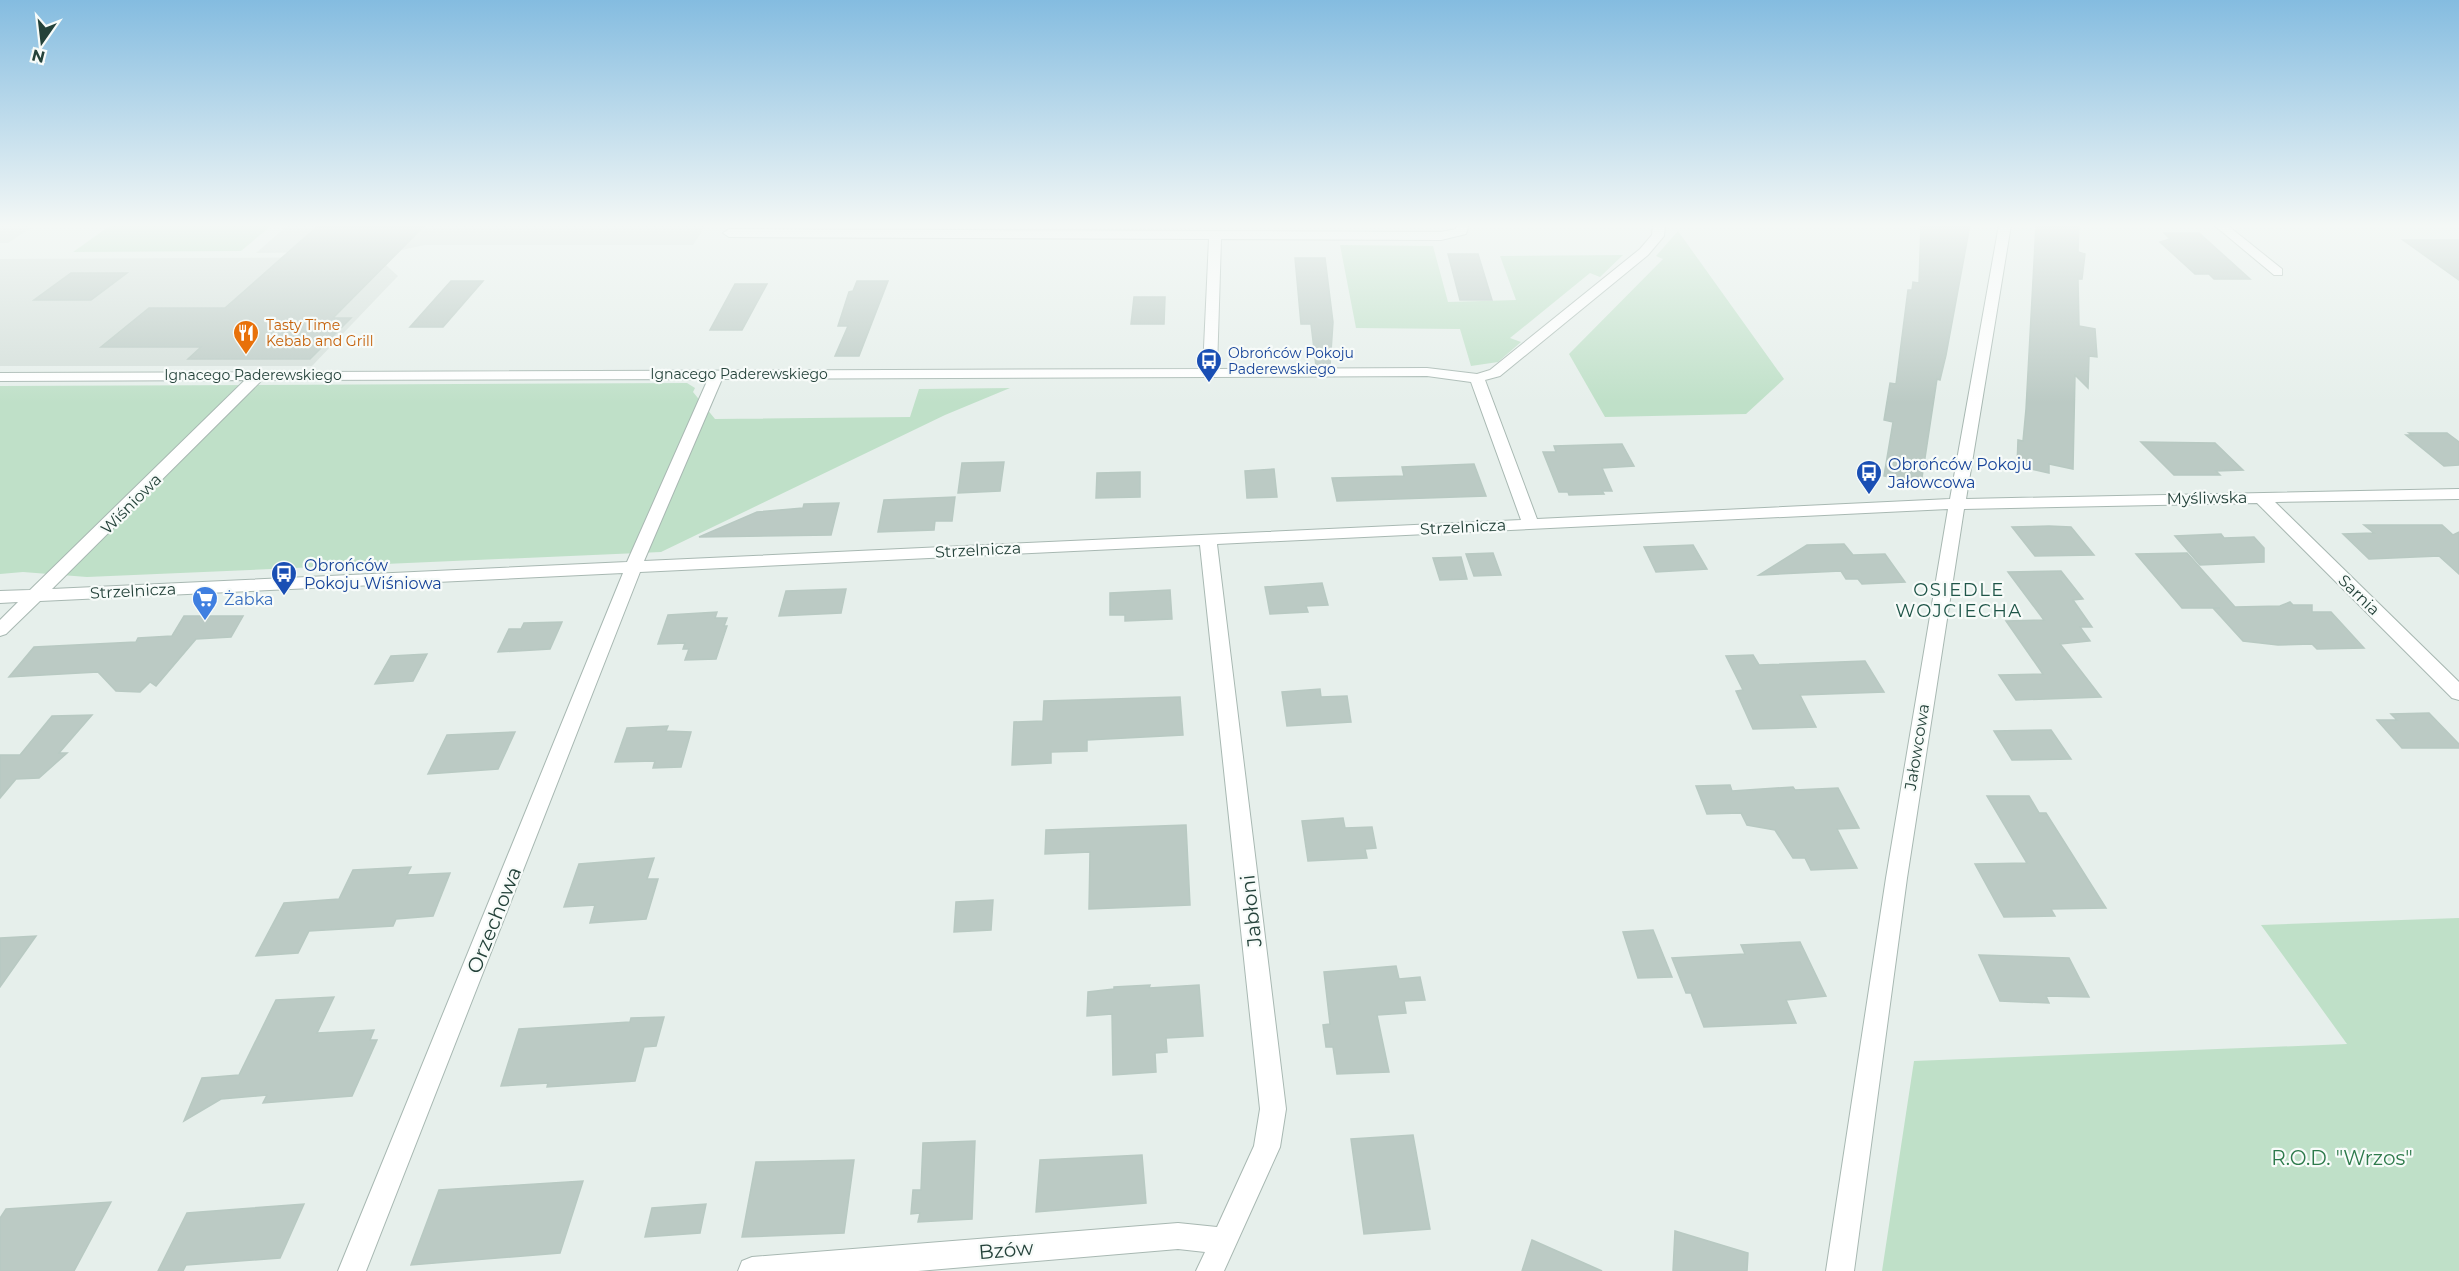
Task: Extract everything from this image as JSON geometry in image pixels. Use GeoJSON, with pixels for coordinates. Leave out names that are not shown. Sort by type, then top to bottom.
{"type":"FeatureCollection","features":[{"type":"Feature","properties":{"kind":"street"},"geometry":{"type":"LineString","coordinates":[[1210,373],[1213,284]]}},
{"type":"Feature","properties":{"kind":"street"},"geometry":{"type":"LineString","coordinates":[[1532,524],[1477,378],[1506,367],[1605,284]]}},
{"type":"Feature","properties":{"kind":"street","name":"Jałowcowa"},"geometry":{"type":"LineString","coordinates":[[1840,1271],[1864,1084],[1956,504],[1995,284]]}},
{"type":"Feature","properties":{"kind":"street","name":"Ignacego Paderewskiego"},"geometry":{"type":"LineString","coordinates":[[0,377],[1439,372],[1477,378]]}},
{"type":"Feature","properties":{"kind":"street","name":"Orzechowa"},"geometry":{"type":"LineString","coordinates":[[352,1271],[634,567],[717,374]]}},
{"type":"Feature","properties":{"kind":"street","name":"Wiśniowa"},"geometry":{"type":"LineString","coordinates":[[0,630],[68,566],[259,375]]}},
{"type":"Feature","properties":{"kind":"street","name":"Myśliwska"},"geometry":{"type":"LineString","coordinates":[[1956,504],[2259,496],[2459,494]]}},
{"type":"Feature","properties":{"kind":"street","name":"Sarnia"},"geometry":{"type":"LineString","coordinates":[[2259,496],[2459,693]]}},
{"type":"Feature","properties":{"kind":"street","name":"Strzelnicza"},"geometry":{"type":"LineString","coordinates":[[0,597],[1956,504]]}},
{"type":"Feature","properties":{"kind":"street","name":"Jabłoni"},"geometry":{"type":"LineString","coordinates":[[1208,538],[1273,1108],[1267,1147],[1210,1271]]}},
{"type":"Feature","properties":{"kind":"street","name":"Bzów"},"geometry":{"type":"LineString","coordinates":[[752,1271],[1178,1236],[1225,1241]]}},
{"type":"Feature","properties":{"kind":"shaded area"},"geometry":{"type":"Polygon","coordinates":[[[0,284],[390,284],[312,366],[0,366],[0,284]]]}},
{"type":"Feature","properties":{"kind":"green space"},"geometry":{"type":"Polygon","coordinates":[[[1348,284],[1443,284],[1448,302],[1516,300],[1510,284],[1576,284],[1510,338],[1521,342],[1498,362],[1471,366],[1460,329],[1356,328],[1348,284]]]}},
{"type":"Feature","properties":{"kind":"green space"},"geometry":{"type":"Polygon","coordinates":[[[1638,284],[1716,284],[1784,379],[1746,414],[1605,417],[1569,354],[1638,284]]]}},
{"type":"Feature","properties":{"kind":"green space"},"geometry":{"type":"Polygon","coordinates":[[[687,383],[695,388],[693,392],[715,419],[910,417],[919,389],[1010,388],[945,415],[661,552],[87,577],[23,572],[0,574],[0,386],[687,383]]]}},
{"type":"Feature","properties":{"kind":"green space","name":"R.O.D. \"Wrzos\""},"geometry":{"type":"Polygon","coordinates":[[[2459,918],[2459,1271],[1882,1271],[1914,1061],[2347,1044],[2261,925],[2459,918]]]}},
{"type":"Feature","properties":{"kind":"building"},"geometry":{"type":"Polygon","coordinates":[[[55,284],[112,284],[91,300],[34,300],[55,284]]]}},
{"type":"Feature","properties":{"kind":"building"},"geometry":{"type":"Polygon","coordinates":[[[252,284],[366,284],[333,318],[351,318],[310,359],[188,359],[201,347],[101,347],[149,308],[225,308],[252,284]]]}},
{"type":"Feature","properties":{"kind":"building"},"geometry":{"type":"Polygon","coordinates":[[[448,284],[480,284],[443,327],[410,327],[448,284]]]}},
{"type":"Feature","properties":{"kind":"building"},"geometry":{"type":"Polygon","coordinates":[[[735,284],[767,284],[742,330],[710,330],[735,284]]]}},
{"type":"Feature","properties":{"kind":"building"},"geometry":{"type":"Polygon","coordinates":[[[856,284],[887,284],[859,356],[835,356],[848,326],[838,326],[849,292],[853,291],[856,284]]]}},
{"type":"Feature","properties":{"kind":"building"},"geometry":{"type":"Polygon","coordinates":[[[1297,284],[1328,284],[1333,322],[1330,366],[1316,366],[1311,324],[1301,324],[1297,284]]]}},
{"type":"Feature","properties":{"kind":"building"},"geometry":{"type":"Polygon","coordinates":[[[1456,284],[1487,284],[1492,300],[1460,300],[1456,284]]]}},
{"type":"Feature","properties":{"kind":"building"},"geometry":{"type":"Polygon","coordinates":[[[1913,284],[1959,284],[1946,355],[1940,380],[1937,379],[1921,484],[1884,476],[1893,422],[1884,420],[1890,383],[1896,384],[1908,290],[1912,290],[1913,284]]]}},
{"type":"Feature","properties":{"kind":"building"},"geometry":{"type":"Polygon","coordinates":[[[2033,284],[2078,284],[2079,326],[2095,329],[2097,357],[2089,356],[2088,388],[2075,375],[2073,469],[2049,464],[2049,473],[2017,466],[2018,440],[2023,441],[2033,284]]]}},
{"type":"Feature","properties":{"kind":"building"},"geometry":{"type":"Polygon","coordinates":[[[1134,297],[1165,297],[1164,324],[1131,324],[1134,297]]]}},
{"type":"Feature","properties":{"kind":"building"},"geometry":{"type":"Polygon","coordinates":[[[2409,433],[2447,433],[2459,442],[2459,465],[2444,466],[2406,435],[2412,435],[2409,433]]]}},
{"type":"Feature","properties":{"kind":"building"},"geometry":{"type":"Polygon","coordinates":[[[2141,442],[2215,443],[2243,470],[2216,471],[2220,475],[2174,475],[2141,442]]]}},
{"type":"Feature","properties":{"kind":"building"},"geometry":{"type":"Polygon","coordinates":[[[1622,444],[1634,466],[1602,468],[1612,491],[1602,491],[1604,494],[1569,495],[1568,492],[1559,492],[1543,452],[1556,452],[1554,446],[1622,444]]]}},
{"type":"Feature","properties":{"kind":"building"},"geometry":{"type":"Polygon","coordinates":[[[1004,462],[1000,491],[958,493],[962,463],[1004,462]]]}},
{"type":"Feature","properties":{"kind":"building"},"geometry":{"type":"Polygon","coordinates":[[[1474,464],[1486,496],[1337,501],[1332,478],[1404,476],[1402,467],[1474,464]]]}},
{"type":"Feature","properties":{"kind":"building"},"geometry":{"type":"Polygon","coordinates":[[[1274,469],[1277,497],[1247,498],[1245,471],[1274,469]]]}},
{"type":"Feature","properties":{"kind":"building"},"geometry":{"type":"Polygon","coordinates":[[[1140,472],[1140,497],[1096,498],[1097,473],[1140,472]]]}},
{"type":"Feature","properties":{"kind":"building"},"geometry":{"type":"Polygon","coordinates":[[[955,497],[952,521],[935,521],[934,530],[878,532],[884,500],[955,497]]]}},
{"type":"Feature","properties":{"kind":"building"},"geometry":{"type":"Polygon","coordinates":[[[839,503],[831,535],[699,537],[757,512],[803,508],[804,504],[839,503]]]}},
{"type":"Feature","properties":{"kind":"building"},"geometry":{"type":"Polygon","coordinates":[[[2364,525],[2442,525],[2453,535],[2459,532],[2459,574],[2439,556],[2369,559],[2343,534],[2374,533],[2364,525]]]}},
{"type":"Feature","properties":{"kind":"building"},"geometry":{"type":"Polygon","coordinates":[[[2012,527],[2071,527],[2094,555],[2035,556],[2012,527]]]}},
{"type":"Feature","properties":{"kind":"building"},"geometry":{"type":"Polygon","coordinates":[[[2221,534],[2224,538],[2254,537],[2264,548],[2264,562],[2200,565],[2175,536],[2221,534]]]}},
{"type":"Feature","properties":{"kind":"building"},"geometry":{"type":"Polygon","coordinates":[[[1844,544],[1853,555],[1885,554],[1905,582],[1862,584],[1858,579],[1846,579],[1841,571],[1759,575],[1807,545],[1844,544]]]}},
{"type":"Feature","properties":{"kind":"building"},"geometry":{"type":"Polygon","coordinates":[[[1693,545],[1707,569],[1656,572],[1644,547],[1693,545]]]}},
{"type":"Feature","properties":{"kind":"building"},"geometry":{"type":"Polygon","coordinates":[[[1493,553],[1501,575],[1474,576],[1466,554],[1493,553]]]}},
{"type":"Feature","properties":{"kind":"building"},"geometry":{"type":"Polygon","coordinates":[[[2187,553],[2235,607],[2280,606],[2290,602],[2293,605],[2312,605],[2312,612],[2331,612],[2364,648],[2317,649],[2312,644],[2278,645],[2243,641],[2213,608],[2182,608],[2136,554],[2187,553]]]}},
{"type":"Feature","properties":{"kind":"building"},"geometry":{"type":"Polygon","coordinates":[[[1461,557],[1467,579],[1440,580],[1433,558],[1461,557]]]}},
{"type":"Feature","properties":{"kind":"building"},"geometry":{"type":"Polygon","coordinates":[[[2061,571],[2083,599],[2073,600],[2092,627],[2080,627],[2090,641],[2060,644],[2101,697],[2016,700],[1999,675],[2043,674],[2006,621],[2044,620],[2008,572],[2061,571]]]}},
{"type":"Feature","properties":{"kind":"building"},"geometry":{"type":"Polygon","coordinates":[[[1322,583],[1328,605],[1306,606],[1308,612],[1270,614],[1265,587],[1322,583]]]}},
{"type":"Feature","properties":{"kind":"building"},"geometry":{"type":"Polygon","coordinates":[[[846,589],[841,613],[779,616],[786,591],[846,589]]]}},
{"type":"Feature","properties":{"kind":"building"},"geometry":{"type":"Polygon","coordinates":[[[1170,590],[1172,619],[1125,621],[1125,615],[1110,615],[1110,593],[1170,590]]]}},
{"type":"Feature","properties":{"kind":"building"},"geometry":{"type":"Polygon","coordinates":[[[717,612],[715,618],[727,618],[724,626],[727,626],[716,659],[685,660],[689,649],[683,649],[685,643],[658,644],[668,615],[717,612]]]}},
{"type":"Feature","properties":{"kind":"building"},"geometry":{"type":"Polygon","coordinates":[[[184,616],[243,616],[231,637],[196,639],[156,686],[150,682],[140,692],[116,691],[98,672],[9,677],[34,647],[136,642],[138,638],[172,636],[184,616]]]}},
{"type":"Feature","properties":{"kind":"building"},"geometry":{"type":"Polygon","coordinates":[[[562,622],[550,649],[498,652],[509,629],[521,629],[524,623],[562,622]]]}},
{"type":"Feature","properties":{"kind":"building"},"geometry":{"type":"Polygon","coordinates":[[[427,654],[413,681],[375,684],[391,656],[427,654]]]}},
{"type":"Feature","properties":{"kind":"building"},"geometry":{"type":"Polygon","coordinates":[[[1753,655],[1759,665],[1865,661],[1884,692],[1800,695],[1816,727],[1753,729],[1736,691],[1743,690],[1726,656],[1753,655]]]}},
{"type":"Feature","properties":{"kind":"building"},"geometry":{"type":"Polygon","coordinates":[[[1320,689],[1321,697],[1347,696],[1351,722],[1287,726],[1282,692],[1320,689]]]}},
{"type":"Feature","properties":{"kind":"building"},"geometry":{"type":"Polygon","coordinates":[[[1180,697],[1183,735],[1087,740],[1087,751],[1051,752],[1051,763],[1012,765],[1014,722],[1043,721],[1044,701],[1180,697]]]}},
{"type":"Feature","properties":{"kind":"building"},"geometry":{"type":"Polygon","coordinates":[[[2429,713],[2459,744],[2459,748],[2402,748],[2377,720],[2397,720],[2391,714],[2429,713]]]}},
{"type":"Feature","properties":{"kind":"building"},"geometry":{"type":"Polygon","coordinates":[[[92,715],[59,753],[67,753],[39,778],[16,779],[0,798],[0,755],[20,755],[52,716],[92,715]]]}},
{"type":"Feature","properties":{"kind":"building"},"geometry":{"type":"Polygon","coordinates":[[[668,726],[666,731],[691,732],[681,767],[653,768],[655,761],[615,762],[627,728],[668,726]]]}},
{"type":"Feature","properties":{"kind":"building"},"geometry":{"type":"Polygon","coordinates":[[[2051,730],[2071,759],[2012,760],[1994,731],[2051,730]]]}},
{"type":"Feature","properties":{"kind":"building"},"geometry":{"type":"Polygon","coordinates":[[[515,732],[498,769],[428,774],[447,735],[515,732]]]}},
{"type":"Feature","properties":{"kind":"building"},"geometry":{"type":"Polygon","coordinates":[[[1730,785],[1732,791],[1793,787],[1795,790],[1838,788],[1859,828],[1837,829],[1857,868],[1811,870],[1805,858],[1793,858],[1775,830],[1747,825],[1741,813],[1707,814],[1696,786],[1730,785]]]}},
{"type":"Feature","properties":{"kind":"building"},"geometry":{"type":"Polygon","coordinates":[[[1987,796],[2029,796],[2039,813],[2046,813],[2106,908],[2051,909],[2055,916],[2004,917],[1975,864],[2027,863],[1987,796]]]}},
{"type":"Feature","properties":{"kind":"building"},"geometry":{"type":"Polygon","coordinates":[[[1343,818],[1345,828],[1372,827],[1376,848],[1365,849],[1367,858],[1308,861],[1302,821],[1343,818]]]}},
{"type":"Feature","properties":{"kind":"building"},"geometry":{"type":"Polygon","coordinates":[[[1186,825],[1190,905],[1089,909],[1090,852],[1045,854],[1046,830],[1186,825]]]}},
{"type":"Feature","properties":{"kind":"building"},"geometry":{"type":"Polygon","coordinates":[[[654,858],[647,879],[658,879],[646,919],[590,923],[595,905],[564,907],[579,864],[654,858]]]}},
{"type":"Feature","properties":{"kind":"building"},"geometry":{"type":"Polygon","coordinates":[[[411,867],[407,875],[450,873],[433,916],[396,919],[393,926],[309,931],[298,953],[256,956],[284,903],[339,899],[353,870],[411,867]]]}},
{"type":"Feature","properties":{"kind":"building"},"geometry":{"type":"Polygon","coordinates":[[[993,900],[991,930],[954,932],[956,902],[993,900]]]}},
{"type":"Feature","properties":{"kind":"building"},"geometry":{"type":"Polygon","coordinates":[[[1653,930],[1672,977],[1638,978],[1623,932],[1653,930]]]}},
{"type":"Feature","properties":{"kind":"building"},"geometry":{"type":"Polygon","coordinates":[[[36,936],[0,987],[0,938],[36,936]]]}},
{"type":"Feature","properties":{"kind":"building"},"geometry":{"type":"Polygon","coordinates":[[[1800,942],[1826,996],[1786,1000],[1796,1023],[1704,1027],[1691,993],[1686,993],[1672,958],[1745,954],[1741,945],[1800,942]]]}},
{"type":"Feature","properties":{"kind":"building"},"geometry":{"type":"Polygon","coordinates":[[[1979,955],[2069,958],[2089,997],[2046,996],[2049,1003],[2000,1001],[1979,955]]]}},
{"type":"Feature","properties":{"kind":"building"},"geometry":{"type":"Polygon","coordinates":[[[1396,966],[1399,979],[1420,977],[1425,1000],[1404,1001],[1406,1013],[1377,1015],[1389,1072],[1337,1074],[1333,1047],[1326,1047],[1323,1025],[1330,1024],[1324,972],[1396,966]]]}},
{"type":"Feature","properties":{"kind":"building"},"geometry":{"type":"Polygon","coordinates":[[[1150,985],[1149,988],[1199,985],[1203,1036],[1166,1038],[1167,1052],[1155,1053],[1156,1072],[1113,1075],[1112,1014],[1087,1016],[1088,992],[1114,989],[1114,987],[1150,985]]]}},
{"type":"Feature","properties":{"kind":"building"},"geometry":{"type":"Polygon","coordinates":[[[334,997],[317,1033],[374,1030],[370,1040],[377,1040],[352,1096],[263,1103],[267,1095],[221,1099],[184,1121],[202,1078],[239,1075],[276,1000],[334,997]]]}},
{"type":"Feature","properties":{"kind":"building"},"geometry":{"type":"Polygon","coordinates":[[[664,1017],[656,1046],[644,1047],[635,1081],[547,1087],[548,1083],[501,1086],[519,1029],[630,1022],[631,1018],[664,1017]]]}},
{"type":"Feature","properties":{"kind":"building"},"geometry":{"type":"Polygon","coordinates":[[[1413,1135],[1430,1229],[1364,1234],[1351,1139],[1413,1135]]]}},
{"type":"Feature","properties":{"kind":"building"},"geometry":{"type":"Polygon","coordinates":[[[975,1141],[972,1219],[918,1222],[920,1213],[911,1214],[913,1190],[921,1190],[923,1143],[975,1141]]]}},
{"type":"Feature","properties":{"kind":"building"},"geometry":{"type":"Polygon","coordinates":[[[1142,1155],[1146,1203],[1036,1212],[1040,1160],[1142,1155]]]}},
{"type":"Feature","properties":{"kind":"building"},"geometry":{"type":"Polygon","coordinates":[[[854,1160],[844,1233],[742,1237],[756,1162],[854,1160]]]}},
{"type":"Feature","properties":{"kind":"building"},"geometry":{"type":"Polygon","coordinates":[[[583,1181],[560,1253],[411,1265],[439,1190],[583,1181]]]}},
{"type":"Feature","properties":{"kind":"building"},"geometry":{"type":"Polygon","coordinates":[[[111,1202],[74,1271],[0,1271],[0,1218],[6,1209],[111,1202]]]}},
{"type":"Feature","properties":{"kind":"building"},"geometry":{"type":"Polygon","coordinates":[[[304,1204],[280,1258],[186,1265],[183,1271],[158,1271],[187,1213],[304,1204]]]}},
{"type":"Feature","properties":{"kind":"building"},"geometry":{"type":"Polygon","coordinates":[[[706,1204],[700,1233],[645,1237],[652,1208],[706,1204]]]}},
{"type":"Feature","properties":{"kind":"building"},"geometry":{"type":"Polygon","coordinates":[[[1675,1231],[1748,1253],[1747,1271],[1673,1271],[1675,1231]]]}},
{"type":"Feature","properties":{"kind":"building"},"geometry":{"type":"Polygon","coordinates":[[[1532,1240],[1602,1271],[1522,1271],[1532,1240]]]}},
{"type":"Feature","properties":{"kind":"place","name":"Tasty Time Kebab and Grill"},"geometry":{"type":"Point","coordinates":[246,356]}},
{"type":"Feature","properties":{"kind":"place","name":"Obrońców Pokoju Paderewskiego"},"geometry":{"type":"Point","coordinates":[1209,384]}},
{"type":"Feature","properties":{"kind":"place","name":"Obrońców Pokoju Jałowcowa"},"geometry":{"type":"Point","coordinates":[1869,496]}},
{"type":"Feature","properties":{"kind":"place","name":"Obrońców Pokoju Wiśniowa"},"geometry":{"type":"Point","coordinates":[284,597]}},
{"type":"Feature","properties":{"kind":"place","name":"Żabka"},"geometry":{"type":"Point","coordinates":[205,622]}},
{"type":"Feature","properties":{"kind":"district","name":"OSIEDLE WOJCIECHA"},"geometry":{"type":"Point","coordinates":[1959,600]}}]}
